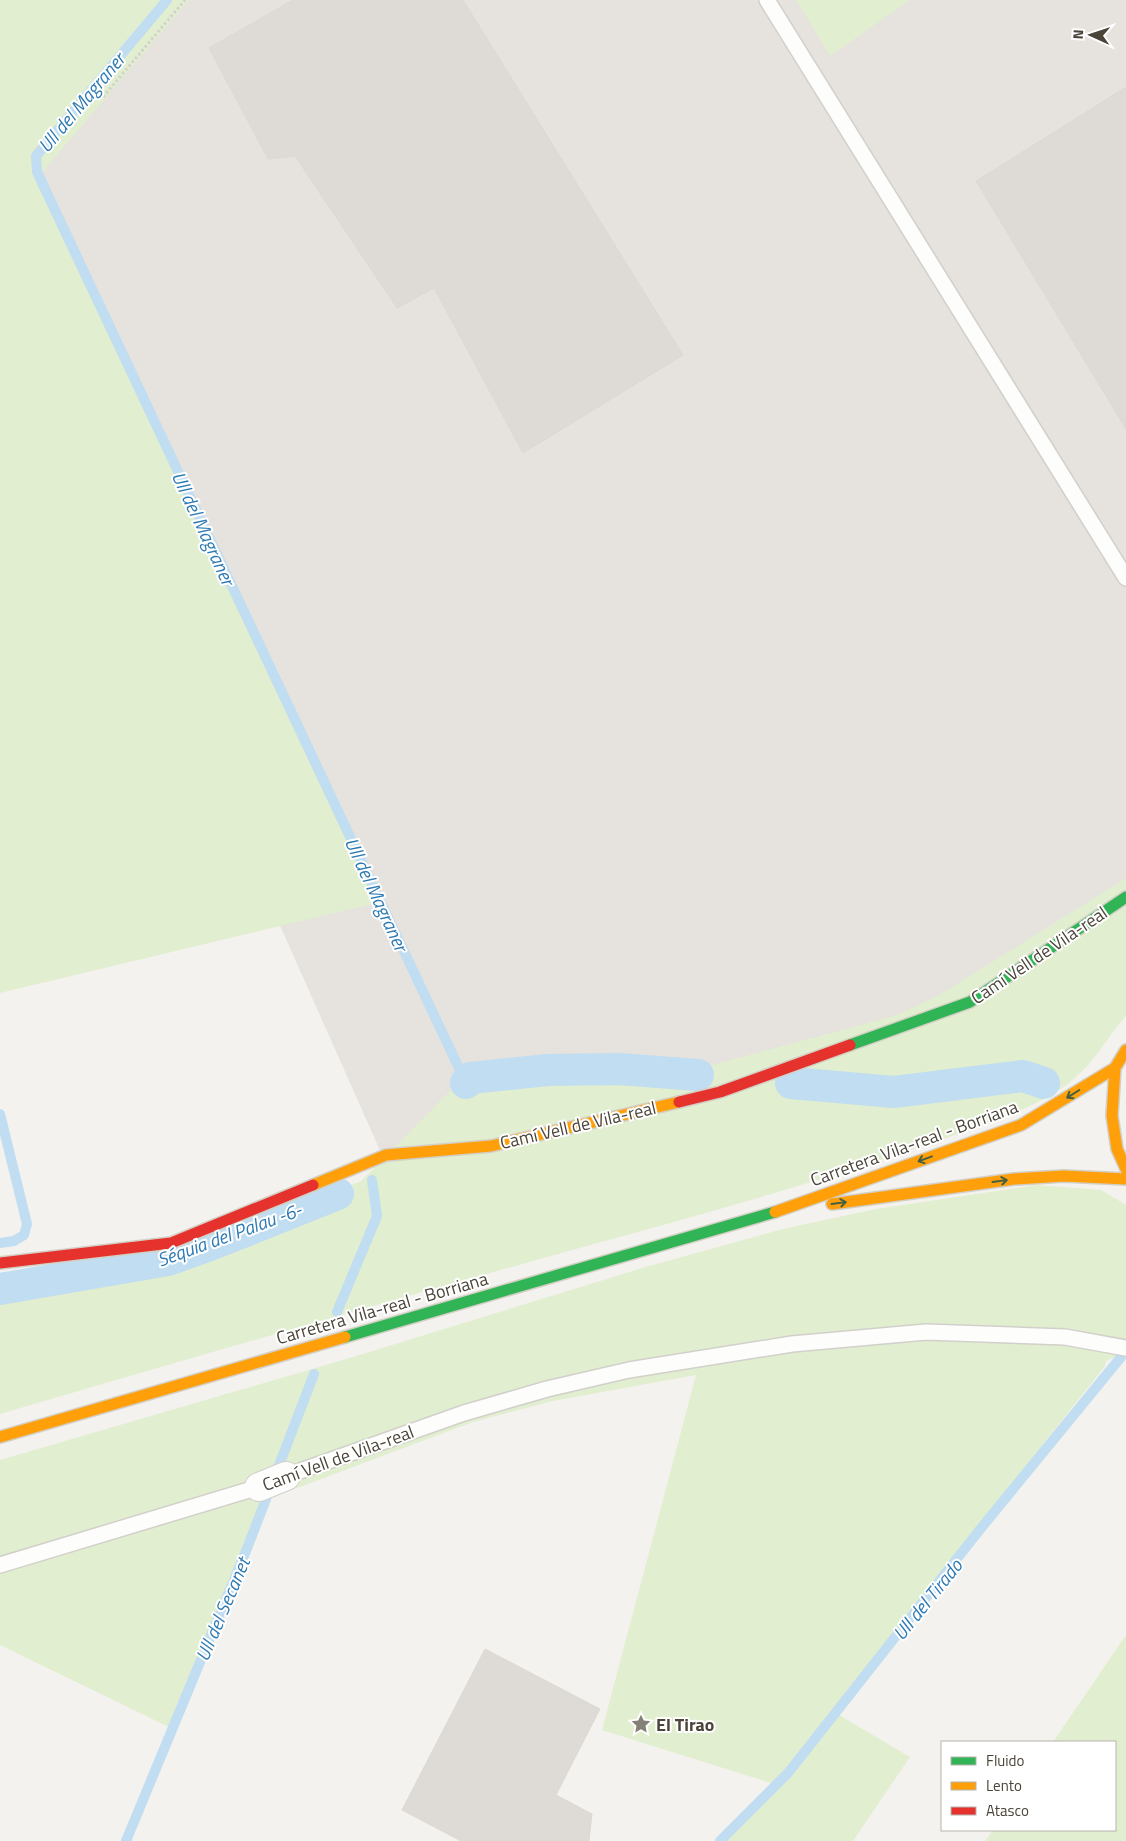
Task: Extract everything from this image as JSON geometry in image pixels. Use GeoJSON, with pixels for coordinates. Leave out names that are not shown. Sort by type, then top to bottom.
{"type":"FeatureCollection","features":[{"type":"Feature","properties":{"kind":"main road","name":"Camí Vell de Vila-real"},"geometry":{"type":"LineString","coordinates":[[0,1262],[171,1243],[386,1156],[491,1146],[720,1092],[970,1002],[1126,897]]}},
{"type":"Feature","properties":{"kind":"main road"},"geometry":{"type":"LineString","coordinates":[[1126,1050],[1115,1068],[1112,1116],[1117,1149],[1126,1169]]}},
{"type":"Feature","properties":{"kind":"main road","name":"Carretera Vila-real - Borriana"},"geometry":{"type":"LineString","coordinates":[[0,1437],[774,1213],[1021,1125],[1115,1068]]}},
{"type":"Feature","properties":{"kind":"main road","name":"Carretera Vila-real - Borriana"},"geometry":{"type":"LineString","coordinates":[[774,1213],[1014,1179],[1064,1176],[1126,1179]]}},
{"type":"Feature","properties":{"kind":"street","name":"Camí Vell de Vila-real"},"geometry":{"type":"LineString","coordinates":[[259,1487],[286,1476]]}},
{"type":"Feature","properties":{"kind":"lane"},"geometry":{"type":"LineString","coordinates":[[767,0],[1126,578]]}},
{"type":"Feature","properties":{"kind":"lane","name":"Camí Vell de Vila-real"},"geometry":{"type":"LineString","coordinates":[[286,1476],[464,1413],[547,1389],[629,1370],[773,1347],[926,1332],[1065,1337],[1120,1347]]}},
{"type":"Feature","properties":{"kind":"lane","name":"Camí Vell de Vila-real"},"geometry":{"type":"LineString","coordinates":[[0,1565],[259,1487]]}},
{"type":"Feature","properties":{"kind":"path"},"geometry":{"type":"LineString","coordinates":[[103,97],[185,0]]}},
{"type":"Feature","properties":{"kind":"shaded area"},"geometry":{"type":"Polygon","coordinates":[[[0,0],[1126,0],[1126,999],[439,1283],[0,296],[0,0]]]}},
{"type":"Feature","properties":{"kind":"green space"},"geometry":{"type":"Polygon","coordinates":[[[0,0],[189,0],[40,175],[385,901],[0,993],[0,0]]]}},
{"type":"Feature","properties":{"kind":"green space"},"geometry":{"type":"Polygon","coordinates":[[[796,0],[910,0],[830,56],[796,0]]]}},
{"type":"Feature","properties":{"kind":"green space"},"geometry":{"type":"Polygon","coordinates":[[[1126,878],[1126,1016],[1082,1072],[1062,1088],[1034,1104],[966,1131],[792,1188],[0,1414],[0,1286],[170,1257],[361,1181],[468,1075],[546,1066],[618,1062],[697,1069],[894,1016],[936,997],[1126,878]]]}},
{"type":"Feature","properties":{"kind":"green space"},"geometry":{"type":"Polygon","coordinates":[[[1037,1185],[1101,1190],[1126,1205],[1126,1352],[1106,1361],[1105,1366],[833,1709],[839,1715],[910,1757],[853,1841],[717,1841],[774,1784],[602,1730],[696,1375],[553,1401],[473,1422],[268,1499],[175,1730],[0,1645],[0,1460],[353,1357],[649,1266],[783,1229],[876,1209],[1037,1185]]]}},
{"type":"Feature","properties":{"kind":"green space"},"geometry":{"type":"Polygon","coordinates":[[[1126,1635],[1126,1841],[985,1841],[992,1831],[1116,1831],[1116,1741],[1054,1741],[1126,1635]]]}},
{"type":"Feature","properties":{"kind":"building"},"geometry":{"type":"Polygon","coordinates":[[[293,0],[463,0],[683,355],[523,453],[434,288],[397,308],[295,156],[268,159],[209,48],[293,0]]]}},
{"type":"Feature","properties":{"kind":"building"},"geometry":{"type":"Polygon","coordinates":[[[1126,87],[1126,429],[976,181],[1126,87]]]}},
{"type":"Feature","properties":{"kind":"building"},"geometry":{"type":"Polygon","coordinates":[[[485,1649],[600,1709],[556,1795],[592,1814],[589,1841],[461,1841],[402,1810],[485,1649]]]}},
{"type":"Feature","properties":{"kind":"waterway","name":"Ull del Magraner"},"geometry":{"type":"LineString","coordinates":[[167,0],[36,156],[37,172],[466,1083]]}},
{"type":"Feature","properties":{"kind":"waterway","name":"Séquia del Palau -6-"},"geometry":{"type":"LineString","coordinates":[[466,1083],[470,1078],[548,1070],[619,1069],[698,1075]]}},
{"type":"Feature","properties":{"kind":"waterway","name":"Séquia del Palau -6-"},"geometry":{"type":"LineString","coordinates":[[791,1083],[894,1092],[1023,1076],[1044,1083]]}},
{"type":"Feature","properties":{"kind":"waterway"},"geometry":{"type":"LineString","coordinates":[[0,1114],[27,1224],[24,1235],[14,1241],[0,1243]]}},
{"type":"Feature","properties":{"kind":"waterway","name":"Ull del Secanet"},"geometry":{"type":"LineString","coordinates":[[337,1312],[377,1216],[372,1180]]}},
{"type":"Feature","properties":{"kind":"waterway","name":"Séquia del Palau -6-"},"geometry":{"type":"LineString","coordinates":[[0,1289],[168,1260],[338,1194]]}},
{"type":"Feature","properties":{"kind":"waterway","name":"Ull del Tirado"},"geometry":{"type":"LineString","coordinates":[[720,1841],[788,1773],[982,1527],[1126,1351]]}},
{"type":"Feature","properties":{"kind":"waterway","name":"Ull del Secanet"},"geometry":{"type":"LineString","coordinates":[[126,1841],[248,1546],[314,1374]]}},
{"type":"Feature","properties":{"kind":"traffic: fast"},"geometry":{"type":"LineString","coordinates":[[850,1045],[970,1002],[1126,897]]}},
{"type":"Feature","properties":{"kind":"traffic: fast"},"geometry":{"type":"LineString","coordinates":[[345,1337],[775,1212]]}},
{"type":"Feature","properties":{"kind":"traffic: slow"},"geometry":{"type":"LineString","coordinates":[[1126,1050],[1115,1068],[1112,1116],[1117,1149],[1126,1169]]}},
{"type":"Feature","properties":{"kind":"traffic: slow"},"geometry":{"type":"LineString","coordinates":[[775,1212],[1021,1125],[1115,1068]]}},
{"type":"Feature","properties":{"kind":"traffic: slow"},"geometry":{"type":"LineString","coordinates":[[313,1185],[386,1155],[491,1146],[679,1102]]}},
{"type":"Feature","properties":{"kind":"traffic: slow"},"geometry":{"type":"LineString","coordinates":[[832,1204],[1014,1179],[1064,1176],[1126,1179]]}},
{"type":"Feature","properties":{"kind":"traffic: slow"},"geometry":{"type":"LineString","coordinates":[[0,1437],[345,1337]]}},
{"type":"Feature","properties":{"kind":"traffic: jam"},"geometry":{"type":"LineString","coordinates":[[679,1102],[720,1092],[850,1045]]}},
{"type":"Feature","properties":{"kind":"traffic: jam"},"geometry":{"type":"LineString","coordinates":[[0,1263],[171,1243],[313,1185]]}},
{"type":"Feature","properties":{"kind":"place","name":"El Tirao"},"geometry":{"type":"Point","coordinates":[641,1724]}}]}
